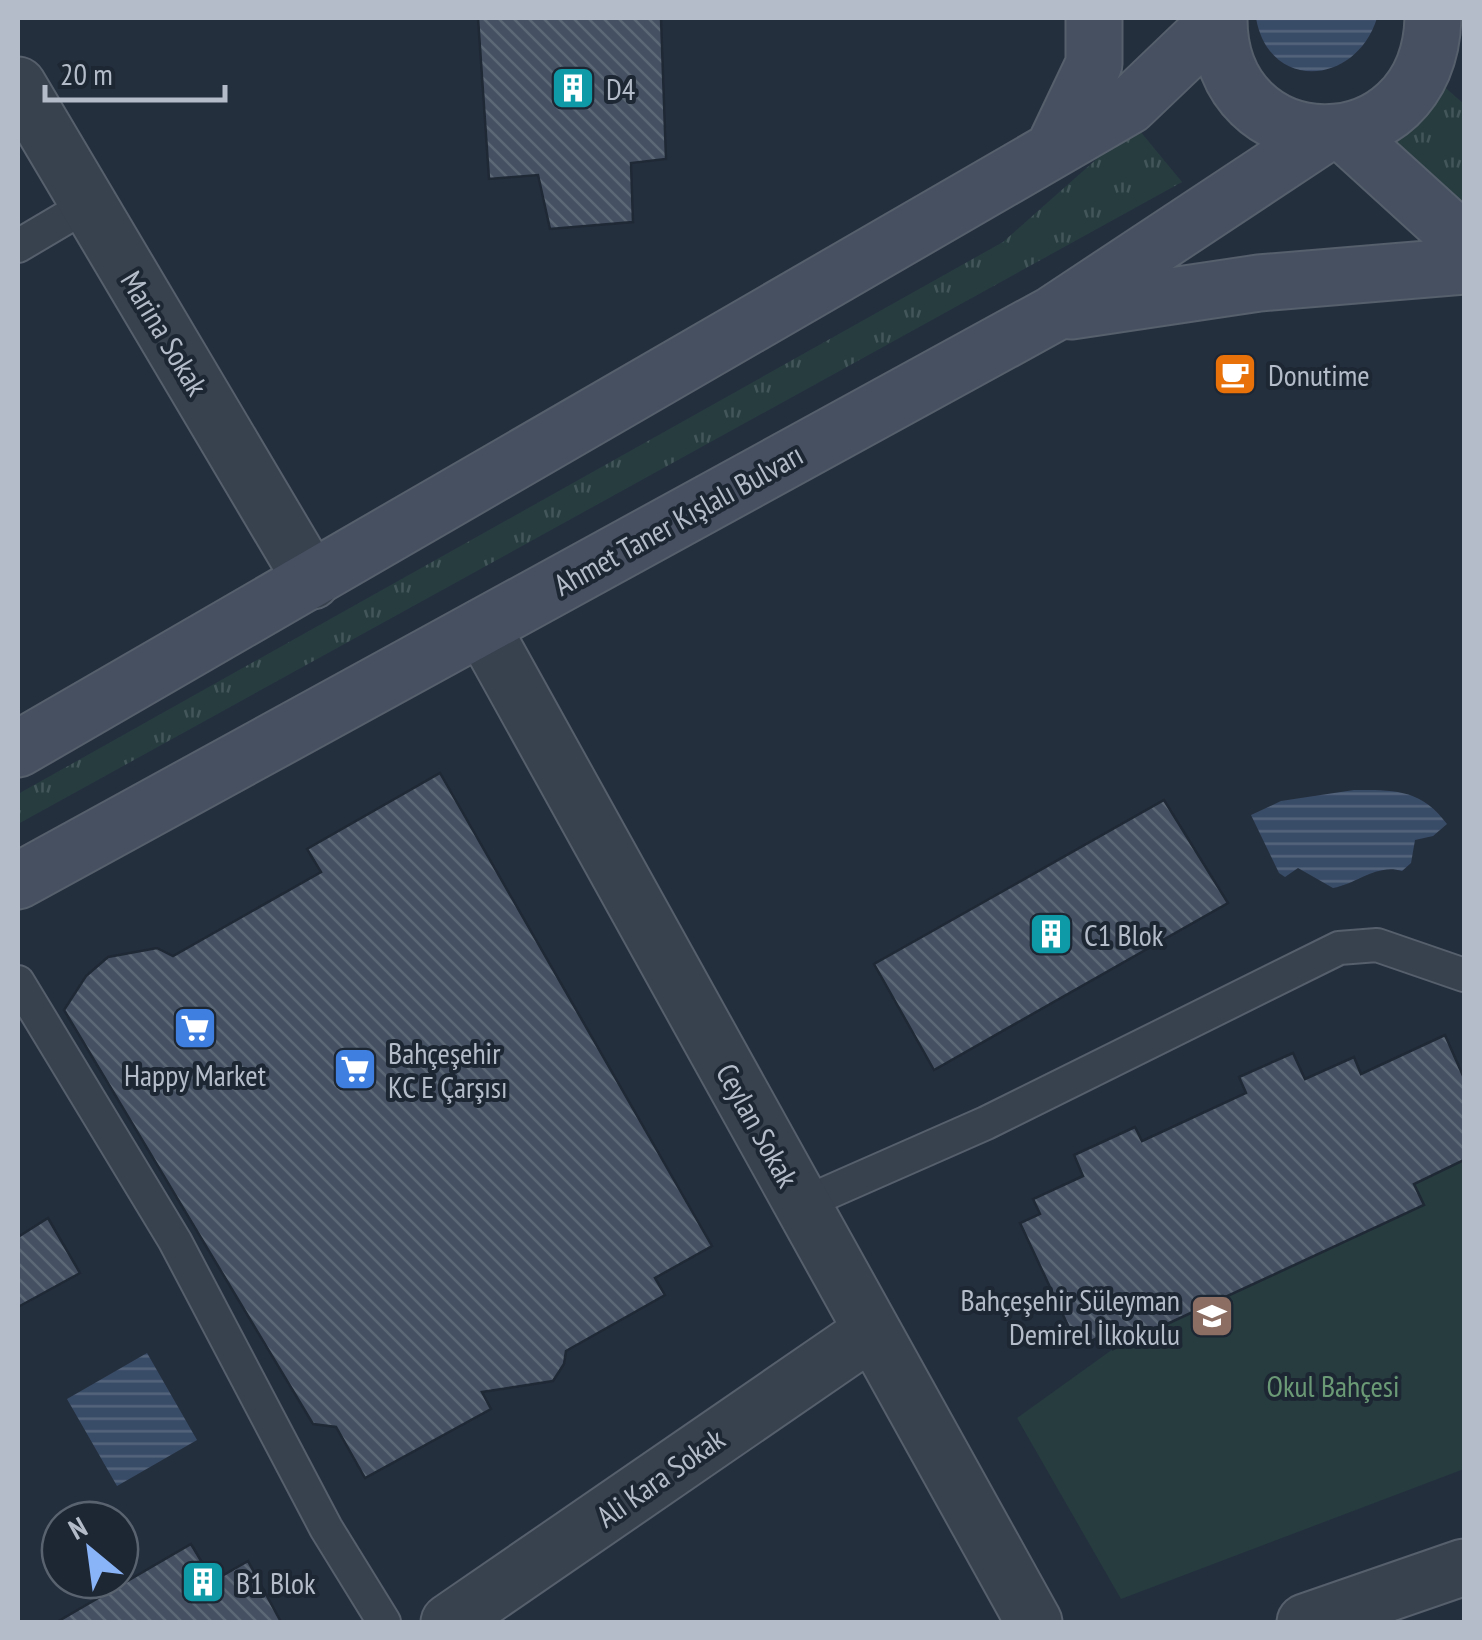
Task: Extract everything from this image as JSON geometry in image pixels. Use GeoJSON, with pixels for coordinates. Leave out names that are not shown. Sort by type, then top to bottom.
{"type":"FeatureCollection","features":[{"type":"Feature","properties":{"kind":"main road"},"geometry":{"type":"LineString","coordinates":[[1055,146],[1094,64],[1094,18]]}},
{"type":"Feature","properties":{"kind":"main road"},"geometry":{"type":"LineString","coordinates":[[18,748],[1130,106],[1219,19]]}},
{"type":"Feature","properties":{"kind":"main road"},"geometry":{"type":"LineString","coordinates":[[1219,19],[1221,50],[1231,76],[1248,100],[1270,119],[1297,130],[1334,133],[1464,242]]}},
{"type":"Feature","properties":{"kind":"main road","name":"Ahmet Taner Kışlalı Bulvarı"},"geometry":{"type":"LineString","coordinates":[[18,881],[1054,314],[1334,133],[1382,119],[1405,100],[1422,76],[1440,27]]}},
{"type":"Feature","properties":{"kind":"main road"},"geometry":{"type":"LineString","coordinates":[[1054,314],[1260,283],[1464,266]]}},
{"type":"Feature","properties":{"kind":"street","name":"Marina Sokak"},"geometry":{"type":"LineString","coordinates":[[18,84],[312,581]]}},
{"type":"Feature","properties":{"kind":"street","name":"Ceylan Sokak"},"geometry":{"type":"LineString","coordinates":[[482,627],[1034,1622]]}},
{"type":"Feature","properties":{"kind":"street","name":"Ali Kara Sokak"},"geometry":{"type":"LineString","coordinates":[[449,1622],[872,1331]]}},
{"type":"Feature","properties":{"kind":"street"},"geometry":{"type":"LineString","coordinates":[[1305,1622],[1464,1566]]}},
{"type":"Feature","properties":{"kind":"lane"},"geometry":{"type":"LineString","coordinates":[[18,246],[89,204]]}},
{"type":"Feature","properties":{"kind":"lane"},"geometry":{"type":"LineString","coordinates":[[802,1204],[986,1124],[1339,948],[1377,944],[1464,975]]}},
{"type":"Feature","properties":{"kind":"lane"},"geometry":{"type":"LineString","coordinates":[[18,982],[175,1241],[326,1528],[384,1622]]}},
{"type":"Feature","properties":{"kind":"green space"},"geometry":{"type":"Polygon","coordinates":[[[1440,83],[1464,104],[1464,204],[1373,145],[1440,83]]]}},
{"type":"Feature","properties":{"kind":"green space"},"geometry":{"type":"Polygon","coordinates":[[[1135,125],[1182,182],[18,824],[18,794],[1003,242],[1135,125]]]}},
{"type":"Feature","properties":{"kind":"green space","name":"Okul Bahçesi"},"geometry":{"type":"Polygon","coordinates":[[[1464,1161],[1464,1469],[1121,1599],[1017,1418],[1113,1349],[1424,1205],[1414,1184],[1464,1161]]]}},
{"type":"Feature","properties":{"kind":"water"},"geometry":{"type":"Polygon","coordinates":[[[1256,18],[1377,18],[1366,41],[1351,57],[1314,71],[1294,68],[1277,59],[1264,42],[1256,18]]]}},
{"type":"Feature","properties":{"kind":"water"},"geometry":{"type":"Polygon","coordinates":[[[1354,790],[1382,790],[1417,798],[1447,824],[1433,836],[1415,840],[1411,863],[1402,871],[1376,872],[1333,888],[1298,868],[1285,877],[1279,873],[1251,815],[1281,801],[1354,790]]]}},
{"type":"Feature","properties":{"kind":"water"},"geometry":{"type":"Polygon","coordinates":[[[147,1353],[197,1440],[117,1486],[67,1399],[147,1353]]]}},
{"type":"Feature","properties":{"kind":"building","name":"D4"},"geometry":{"type":"Polygon","coordinates":[[[478,18],[661,18],[666,159],[631,163],[633,222],[550,229],[538,175],[489,179],[478,18]]]}},
{"type":"Feature","properties":{"kind":"building","name":"Bahçeşehir KC E Çarşısı"},"geometry":{"type":"Polygon","coordinates":[[[440,773],[712,1246],[655,1278],[665,1295],[566,1351],[564,1364],[553,1381],[482,1392],[491,1409],[365,1478],[336,1427],[313,1424],[64,1010],[86,976],[108,957],[157,948],[173,956],[321,872],[307,849],[440,773]]]}},
{"type":"Feature","properties":{"kind":"building","name":"C1 Blok"},"geometry":{"type":"Polygon","coordinates":[[[1164,800],[1228,903],[934,1070],[874,964],[1164,800]]]}},
{"type":"Feature","properties":{"kind":"building"},"geometry":{"type":"Polygon","coordinates":[[[1445,1035],[1464,1078],[1464,1160],[1414,1184],[1424,1205],[1113,1349],[1106,1334],[1078,1347],[1020,1223],[1040,1214],[1033,1199],[1083,1176],[1074,1155],[1135,1127],[1142,1141],[1246,1093],[1239,1077],[1293,1053],[1305,1079],[1354,1057],[1361,1074],[1445,1035]]]}},
{"type":"Feature","properties":{"kind":"building"},"geometry":{"type":"Polygon","coordinates":[[[48,1218],[80,1273],[18,1307],[18,1237],[48,1218]]]}},
{"type":"Feature","properties":{"kind":"building","name":"B1 Blok"},"geometry":{"type":"Polygon","coordinates":[[[191,1544],[213,1581],[248,1561],[281,1622],[57,1622],[95,1600],[140,1600],[140,1574],[191,1544]]]}},
{"type":"Feature","properties":{"kind":"place","name":"D4"},"geometry":{"type":"Point","coordinates":[573,88]}},
{"type":"Feature","properties":{"kind":"place","name":"Donutime"},"geometry":{"type":"Point","coordinates":[1235,374]}},
{"type":"Feature","properties":{"kind":"place","name":"C1 Blok"},"geometry":{"type":"Point","coordinates":[1051,934]}},
{"type":"Feature","properties":{"kind":"place","name":"Happy Market"},"geometry":{"type":"Point","coordinates":[195,1028]}},
{"type":"Feature","properties":{"kind":"place","name":"Bahçeşehir KC E Çarşısı"},"geometry":{"type":"Point","coordinates":[355,1069]}},
{"type":"Feature","properties":{"kind":"place","name":"Bahçeşehir Süleyman Demirel İlkokulu"},"geometry":{"type":"Point","coordinates":[1212,1316]}},
{"type":"Feature","properties":{"kind":"place","name":"B1 Blok"},"geometry":{"type":"Point","coordinates":[203,1582]}}]}
